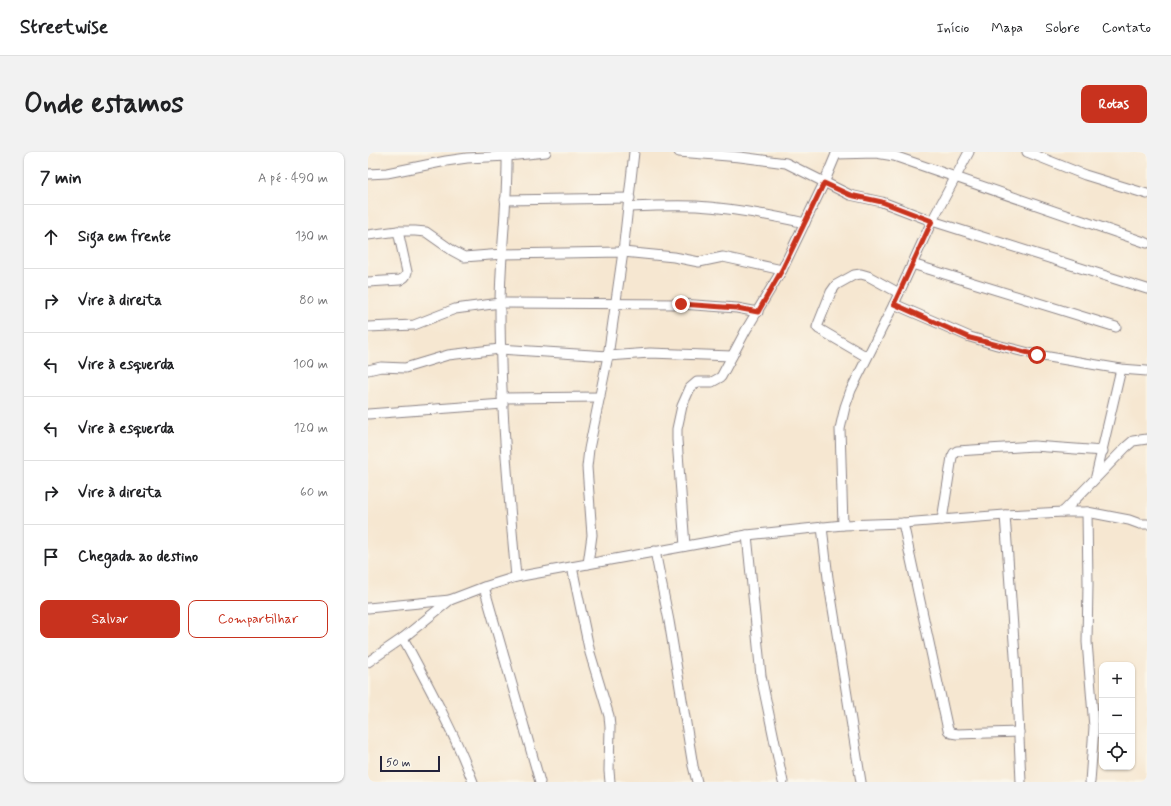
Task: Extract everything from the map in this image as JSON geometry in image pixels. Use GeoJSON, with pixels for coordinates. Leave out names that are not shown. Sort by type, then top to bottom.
{"type":"FeatureCollection","features":[{"type":"Feature","properties":{"kind":"street"},"geometry":{"type":"LineString","coordinates":[[368,174],[387,173],[467,158],[546,152]]}},
{"type":"Feature","properties":{"kind":"street"},"geometry":{"type":"LineString","coordinates":[[588,564],[592,535],[587,467],[589,449],[608,356],[616,304],[634,152]]}},
{"type":"Feature","properties":{"kind":"street"},"geometry":{"type":"LineString","coordinates":[[679,152],[740,157],[786,163],[850,195],[882,202],[932,221],[1147,289]]}},
{"type":"Feature","properties":{"kind":"street"},"geometry":{"type":"LineString","coordinates":[[843,525],[841,419],[851,390],[867,356],[894,304],[932,221],[969,152]]}},
{"type":"Feature","properties":{"kind":"street"},"geometry":{"type":"LineString","coordinates":[[1027,152],[1085,175],[1147,194]]}},
{"type":"Feature","properties":{"kind":"street"},"geometry":{"type":"LineString","coordinates":[[685,546],[677,440],[682,406],[690,388],[698,382],[712,382],[721,377],[782,270],[824,183],[836,153],[894,156],[1147,243]]}},
{"type":"Feature","properties":{"kind":"street"},"geometry":{"type":"LineString","coordinates":[[508,154],[502,254],[500,349],[504,449],[516,577]]}},
{"type":"Feature","properties":{"kind":"street"},"geometry":{"type":"LineString","coordinates":[[506,200],[629,202],[704,207],[762,213],[805,223]]}},
{"type":"Feature","properties":{"kind":"street"},"geometry":{"type":"LineString","coordinates":[[368,235],[398,231],[426,232],[464,257],[502,254],[623,252],[674,257],[699,262],[723,257],[782,270]]}},
{"type":"Feature","properties":{"kind":"street"},"geometry":{"type":"LineString","coordinates":[[368,282],[400,280],[406,276],[407,272],[398,231]]}},
{"type":"Feature","properties":{"kind":"street"},"geometry":{"type":"LineString","coordinates":[[912,264],[1116,328]]}},
{"type":"Feature","properties":{"kind":"street"},"geometry":{"type":"LineString","coordinates":[[867,356],[817,327],[831,292],[836,285],[847,278],[861,274],[879,281],[899,293]]}},
{"type":"Feature","properties":{"kind":"street"},"geometry":{"type":"LineString","coordinates":[[368,327],[414,325],[455,309],[500,304],[709,306],[737,308],[758,312]]}},
{"type":"Feature","properties":{"kind":"street"},"geometry":{"type":"LineString","coordinates":[[894,304],[970,338],[1037,355],[1121,369],[1147,371]]}},
{"type":"Feature","properties":{"kind":"street"},"geometry":{"type":"LineString","coordinates":[[368,370],[381,367],[405,368],[448,355],[500,349],[608,356],[650,353],[732,356]]}},
{"type":"Feature","properties":{"kind":"street"},"geometry":{"type":"LineString","coordinates":[[1096,477],[1121,369]]}},
{"type":"Feature","properties":{"kind":"street"},"geometry":{"type":"LineString","coordinates":[[368,414],[503,401],[600,397]]}},
{"type":"Feature","properties":{"kind":"street"},"geometry":{"type":"LineString","coordinates":[[1062,512],[1133,441],[1147,439]]}},
{"type":"Feature","properties":{"kind":"street"},"geometry":{"type":"LineString","coordinates":[[942,520],[952,457],[957,451],[1034,446],[1103,451]]}},
{"type":"Feature","properties":{"kind":"street"},"geometry":{"type":"LineString","coordinates":[[368,608],[450,600],[516,577],[747,535],[843,525],[903,523],[1062,512],[1087,512],[1128,520],[1140,524],[1147,524]]}},
{"type":"Feature","properties":{"kind":"street"},"geometry":{"type":"LineString","coordinates":[[1087,512],[1087,642],[1094,727],[1090,782]]}},
{"type":"Feature","properties":{"kind":"street"},"geometry":{"type":"LineString","coordinates":[[1005,515],[1016,670],[1021,782]]}},
{"type":"Feature","properties":{"kind":"street"},"geometry":{"type":"LineString","coordinates":[[903,523],[948,730],[957,734],[1019,732]]}},
{"type":"Feature","properties":{"kind":"street"},"geometry":{"type":"LineString","coordinates":[[822,527],[828,578],[861,782]]}},
{"type":"Feature","properties":{"kind":"street"},"geometry":{"type":"LineString","coordinates":[[747,535],[761,676],[783,782]]}},
{"type":"Feature","properties":{"kind":"street"},"geometry":{"type":"LineString","coordinates":[[655,551],[697,782]]}},
{"type":"Feature","properties":{"kind":"street"},"geometry":{"type":"LineString","coordinates":[[572,567],[590,653],[610,721],[610,782]]}},
{"type":"Feature","properties":{"kind":"street"},"geometry":{"type":"LineString","coordinates":[[484,587],[540,782]]}},
{"type":"Feature","properties":{"kind":"street"},"geometry":{"type":"LineString","coordinates":[[368,662],[403,638],[450,600]]}},
{"type":"Feature","properties":{"kind":"street"},"geometry":{"type":"LineString","coordinates":[[403,638],[428,684],[473,782]]}},
{"type":"Feature","properties":{"kind":"route"},"geometry":{"type":"LineString","coordinates":[[681,304],[737,308],[758,312],[782,270],[824,183],[850,195],[882,202],[932,221],[894,304],[970,338],[1037,355]]}}]}
